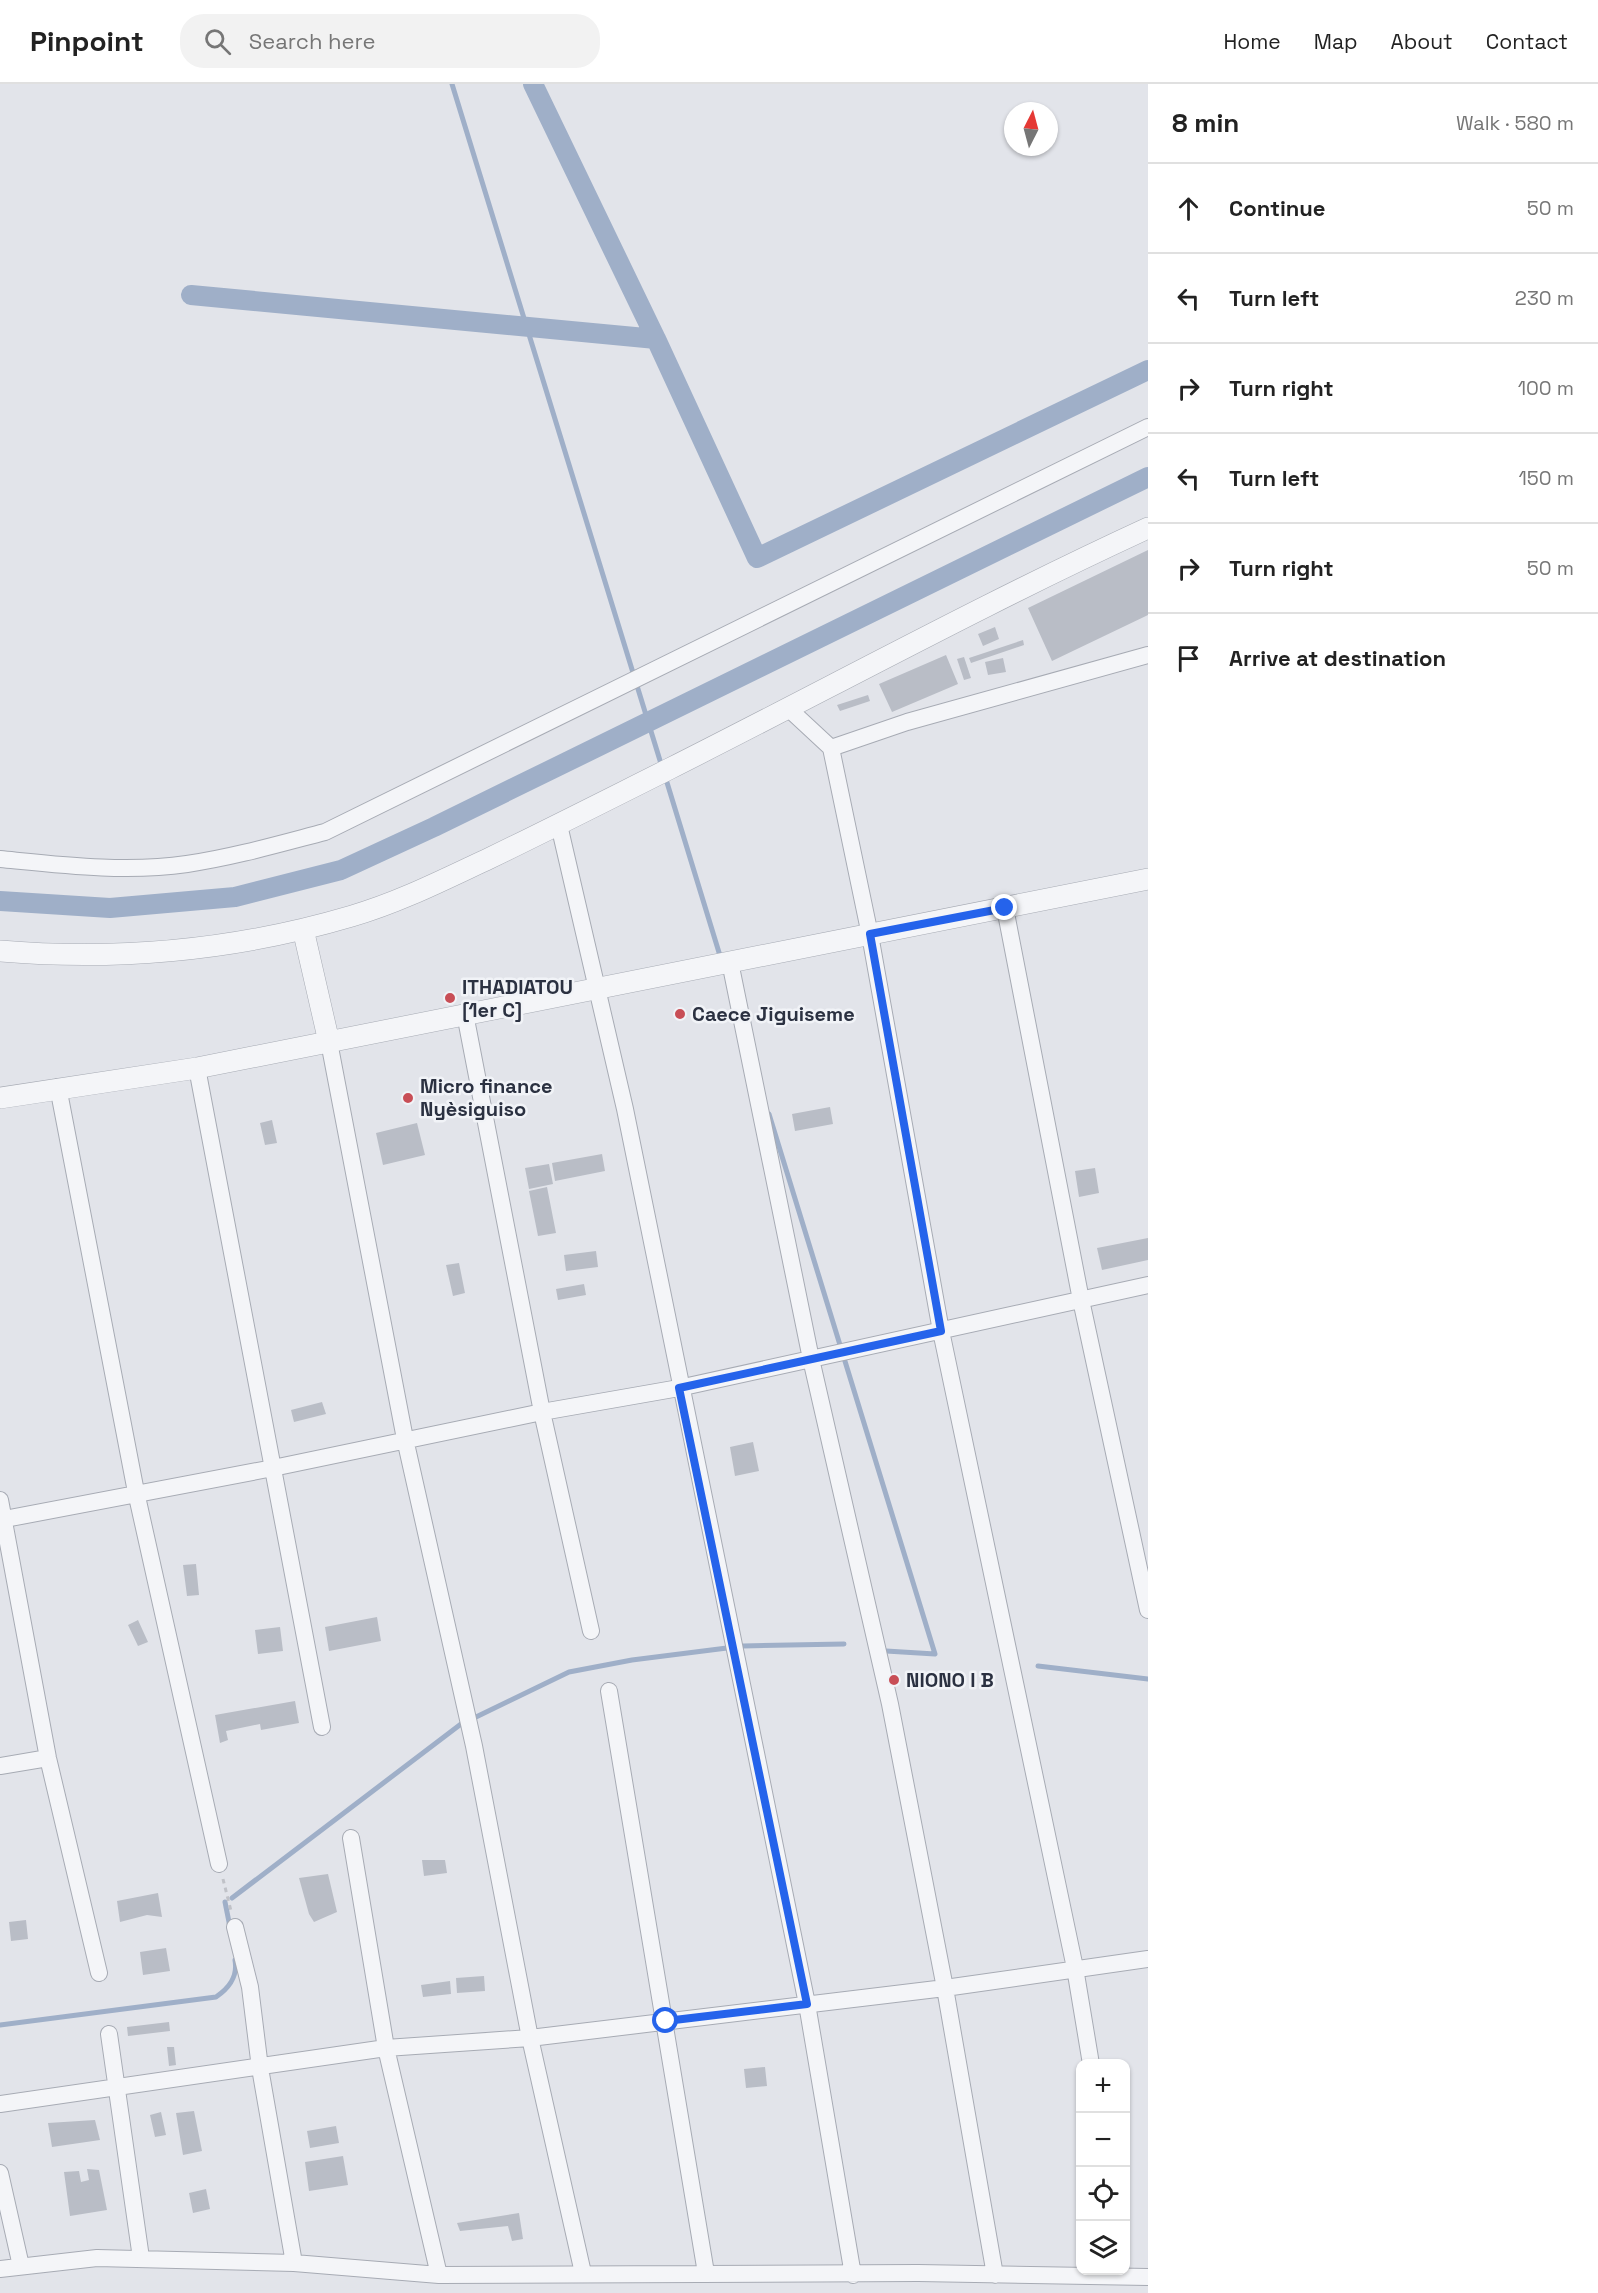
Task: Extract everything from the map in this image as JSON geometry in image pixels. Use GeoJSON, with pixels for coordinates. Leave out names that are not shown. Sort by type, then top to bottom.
{"type":"FeatureCollection","features":[{"type":"Feature","properties":{"kind":"street"},"geometry":{"type":"LineString","coordinates":[[0,859],[111,868],[185,864],[257,850],[325,832],[1148,427]]}},
{"type":"Feature","properties":{"kind":"street"},"geometry":{"type":"LineString","coordinates":[[0,951],[55,956],[153,953],[233,945],[354,915],[419,891],[559,825],[789,709],[1044,576],[1148,528]]}},
{"type":"Feature","properties":{"kind":"street"},"geometry":{"type":"LineString","coordinates":[[831,748],[907,722],[1148,655]]}},
{"type":"Feature","properties":{"kind":"street"},"geometry":{"type":"LineString","coordinates":[[789,709],[831,748],[870,934],[941,1331],[1075,1968],[1090,2059]]}},
{"type":"Feature","properties":{"kind":"street"},"geometry":{"type":"LineString","coordinates":[[559,825],[625,1109],[679,1388],[807,2004],[853,2275]]}},
{"type":"Feature","properties":{"kind":"street"},"geometry":{"type":"LineString","coordinates":[[0,1098],[58,1087],[197,1068],[1148,879]]}},
{"type":"Feature","properties":{"kind":"street"},"geometry":{"type":"LineString","coordinates":[[1005,908],[1081,1300],[1148,1610]]}},
{"type":"Feature","properties":{"kind":"street"},"geometry":{"type":"LineString","coordinates":[[303,929],[329,1042],[405,1439],[474,1746],[530,2038],[583,2273]]}},
{"type":"Feature","properties":{"kind":"street"},"geometry":{"type":"LineString","coordinates":[[730,962],[811,1359],[890,1704],[945,1988],[995,2276]]}},
{"type":"Feature","properties":{"kind":"street"},"geometry":{"type":"LineString","coordinates":[[465,1014],[542,1412],[591,1631]]}},
{"type":"Feature","properties":{"kind":"street"},"geometry":{"type":"LineString","coordinates":[[197,1068],[322,1727]]}},
{"type":"Feature","properties":{"kind":"street"},"geometry":{"type":"LineString","coordinates":[[58,1087],[136,1492],[219,1864]]}},
{"type":"Feature","properties":{"kind":"street"},"geometry":{"type":"LineString","coordinates":[[2,1520],[136,1492],[273,1468],[542,1412],[679,1388],[1148,1285]]}},
{"type":"Feature","properties":{"kind":"street"},"geometry":{"type":"LineString","coordinates":[[0,1500],[48,1758],[99,1973]]}},
{"type":"Feature","properties":{"kind":"street"},"geometry":{"type":"LineString","coordinates":[[609,1691],[666,2021],[706,2273]]}},
{"type":"Feature","properties":{"kind":"street"},"geometry":{"type":"LineString","coordinates":[[0,1766],[48,1758]]}},
{"type":"Feature","properties":{"kind":"street"},"geometry":{"type":"LineString","coordinates":[[351,1838],[386,2048],[439,2275]]}},
{"type":"Feature","properties":{"kind":"street"},"geometry":{"type":"LineString","coordinates":[[235,1927],[250,1988],[260,2068],[294,2263]]}},
{"type":"Feature","properties":{"kind":"street"},"geometry":{"type":"LineString","coordinates":[[0,2104],[386,2048],[530,2038],[945,1988],[1148,1959]]}},
{"type":"Feature","properties":{"kind":"street"},"geometry":{"type":"LineString","coordinates":[[109,2034],[141,2258]]}},
{"type":"Feature","properties":{"kind":"street"},"geometry":{"type":"LineString","coordinates":[[0,2173],[21,2266]]}},
{"type":"Feature","properties":{"kind":"street"},"geometry":{"type":"LineString","coordinates":[[0,2269],[98,2258],[141,2258],[294,2263],[439,2275],[918,2273],[995,2276],[1076,2274]]}},
{"type":"Feature","properties":{"kind":"street"},"geometry":{"type":"LineString","coordinates":[[1130,2273],[1148,2277]]}},
{"type":"Feature","properties":{"kind":"path"},"geometry":{"type":"LineString","coordinates":[[219,1864],[235,1927]]}},
{"type":"Feature","properties":{"kind":"building"},"geometry":{"type":"Polygon","coordinates":[[[1148,550],[1148,615],[1052,661],[1028,608],[1148,550]]]}},
{"type":"Feature","properties":{"kind":"building"},"geometry":{"type":"Polygon","coordinates":[[[995,627],[999,639],[983,646],[978,634],[995,627]]]}},
{"type":"Feature","properties":{"kind":"building"},"geometry":{"type":"Polygon","coordinates":[[[1023,640],[1024,645],[971,663],[969,658],[1023,640]]]}},
{"type":"Feature","properties":{"kind":"building"},"geometry":{"type":"Polygon","coordinates":[[[946,655],[958,684],[892,712],[879,684],[946,655]]]}},
{"type":"Feature","properties":{"kind":"building"},"geometry":{"type":"Polygon","coordinates":[[[964,657],[971,678],[964,680],[957,659],[964,657]]]}},
{"type":"Feature","properties":{"kind":"building"},"geometry":{"type":"Polygon","coordinates":[[[1003,658],[1006,672],[988,675],[985,662],[1003,658]]]}},
{"type":"Feature","properties":{"kind":"building"},"geometry":{"type":"Polygon","coordinates":[[[868,695],[870,701],[840,711],[837,705],[868,695]]]}},
{"type":"Feature","properties":{"kind":"building"},"geometry":{"type":"Polygon","coordinates":[[[830,1107],[833,1124],[795,1131],[792,1114],[830,1107]]]}},
{"type":"Feature","properties":{"kind":"building"},"geometry":{"type":"Polygon","coordinates":[[[272,1120],[277,1143],[265,1145],[260,1123],[272,1120]]]}},
{"type":"Feature","properties":{"kind":"building"},"geometry":{"type":"Polygon","coordinates":[[[417,1123],[425,1155],[383,1165],[376,1133],[417,1123]]]}},
{"type":"Feature","properties":{"kind":"building"},"geometry":{"type":"Polygon","coordinates":[[[602,1154],[605,1171],[555,1181],[552,1163],[602,1154]]]}},
{"type":"Feature","properties":{"kind":"building"},"geometry":{"type":"Polygon","coordinates":[[[549,1164],[553,1184],[529,1189],[525,1168],[549,1164]]]}},
{"type":"Feature","properties":{"kind":"building"},"geometry":{"type":"Polygon","coordinates":[[[1095,1168],[1099,1193],[1079,1197],[1075,1171],[1095,1168]]]}},
{"type":"Feature","properties":{"kind":"building"},"geometry":{"type":"Polygon","coordinates":[[[547,1187],[556,1233],[538,1236],[529,1191],[547,1187]]]}},
{"type":"Feature","properties":{"kind":"building"},"geometry":{"type":"Polygon","coordinates":[[[1148,1238],[1148,1260],[1102,1270],[1097,1248],[1148,1238]]]}},
{"type":"Feature","properties":{"kind":"building"},"geometry":{"type":"Polygon","coordinates":[[[596,1251],[598,1267],[566,1271],[564,1255],[596,1251]]]}},
{"type":"Feature","properties":{"kind":"building"},"geometry":{"type":"Polygon","coordinates":[[[459,1263],[465,1293],[453,1296],[446,1265],[459,1263]]]}},
{"type":"Feature","properties":{"kind":"building"},"geometry":{"type":"Polygon","coordinates":[[[584,1284],[586,1295],[558,1300],[556,1289],[584,1284]]]}},
{"type":"Feature","properties":{"kind":"building"},"geometry":{"type":"Polygon","coordinates":[[[322,1402],[326,1414],[294,1422],[291,1410],[322,1402]]]}},
{"type":"Feature","properties":{"kind":"building"},"geometry":{"type":"Polygon","coordinates":[[[753,1442],[759,1471],[735,1476],[730,1447],[753,1442]]]}},
{"type":"Feature","properties":{"kind":"building"},"geometry":{"type":"Polygon","coordinates":[[[196,1564],[199,1595],[187,1596],[183,1565],[196,1564]]]}},
{"type":"Feature","properties":{"kind":"building"},"geometry":{"type":"Polygon","coordinates":[[[377,1617],[381,1641],[329,1651],[325,1627],[377,1617]]]}},
{"type":"Feature","properties":{"kind":"building"},"geometry":{"type":"Polygon","coordinates":[[[138,1620],[148,1642],[138,1646],[128,1625],[138,1620]]]}},
{"type":"Feature","properties":{"kind":"building"},"geometry":{"type":"Polygon","coordinates":[[[280,1627],[283,1651],[258,1654],[255,1630],[280,1627]]]}},
{"type":"Feature","properties":{"kind":"building"},"geometry":{"type":"Polygon","coordinates":[[[295,1701],[299,1723],[261,1730],[260,1724],[226,1731],[228,1740],[220,1743],[215,1715],[295,1701]]]}},
{"type":"Feature","properties":{"kind":"building"},"geometry":{"type":"Polygon","coordinates":[[[422,1860],[445,1860],[447,1873],[424,1876],[422,1860]]]}},
{"type":"Feature","properties":{"kind":"building"},"geometry":{"type":"Polygon","coordinates":[[[328,1874],[337,1912],[314,1922],[309,1914],[299,1878],[328,1874]]]}},
{"type":"Feature","properties":{"kind":"building"},"geometry":{"type":"Polygon","coordinates":[[[158,1893],[162,1917],[147,1915],[120,1922],[117,1901],[158,1893]]]}},
{"type":"Feature","properties":{"kind":"building"},"geometry":{"type":"Polygon","coordinates":[[[26,1920],[28,1939],[11,1941],[9,1922],[26,1920]]]}},
{"type":"Feature","properties":{"kind":"building"},"geometry":{"type":"Polygon","coordinates":[[[166,1948],[170,1971],[143,1975],[140,1952],[166,1948]]]}},
{"type":"Feature","properties":{"kind":"building"},"geometry":{"type":"Polygon","coordinates":[[[484,1976],[485,1991],[457,1993],[456,1978],[484,1976]]]}},
{"type":"Feature","properties":{"kind":"building"},"geometry":{"type":"Polygon","coordinates":[[[450,1981],[451,1994],[423,1997],[421,1985],[450,1981]]]}},
{"type":"Feature","properties":{"kind":"building"},"geometry":{"type":"Polygon","coordinates":[[[169,2022],[170,2031],[128,2036],[127,2027],[169,2022]]]}},
{"type":"Feature","properties":{"kind":"building"},"geometry":{"type":"Polygon","coordinates":[[[167,2047],[174,2047],[176,2065],[169,2066],[167,2047]]]}},
{"type":"Feature","properties":{"kind":"building"},"geometry":{"type":"Polygon","coordinates":[[[765,2067],[767,2086],[746,2088],[744,2069],[765,2067]]]}},
{"type":"Feature","properties":{"kind":"building"},"geometry":{"type":"Polygon","coordinates":[[[194,2111],[202,2151],[183,2155],[176,2113],[194,2111]]]}},
{"type":"Feature","properties":{"kind":"building"},"geometry":{"type":"Polygon","coordinates":[[[161,2112],[166,2135],[155,2137],[150,2115],[161,2112]]]}},
{"type":"Feature","properties":{"kind":"building"},"geometry":{"type":"Polygon","coordinates":[[[95,2120],[100,2140],[52,2147],[48,2123],[95,2120]]]}},
{"type":"Feature","properties":{"kind":"building"},"geometry":{"type":"Polygon","coordinates":[[[336,2126],[339,2143],[310,2148],[307,2131],[336,2126]]]}},
{"type":"Feature","properties":{"kind":"building"},"geometry":{"type":"Polygon","coordinates":[[[343,2156],[348,2185],[309,2191],[305,2162],[343,2156]]]}},
{"type":"Feature","properties":{"kind":"building"},"geometry":{"type":"Polygon","coordinates":[[[87,2169],[99,2170],[107,2210],[70,2216],[64,2172],[79,2171],[81,2182],[89,2180],[87,2169]]]}},
{"type":"Feature","properties":{"kind":"building"},"geometry":{"type":"Polygon","coordinates":[[[206,2189],[210,2209],[193,2213],[189,2193],[206,2189]]]}},
{"type":"Feature","properties":{"kind":"building"},"geometry":{"type":"Polygon","coordinates":[[[519,2213],[523,2239],[512,2241],[508,2226],[460,2231],[457,2223],[519,2213]]]}},
{"type":"Feature","properties":{"kind":"waterway"},"geometry":{"type":"LineString","coordinates":[[452,84],[662,767]]}},
{"type":"Feature","properties":{"kind":"waterway"},"geometry":{"type":"LineString","coordinates":[[533,84],[656,339]]}},
{"type":"Feature","properties":{"kind":"waterway"},"geometry":{"type":"LineString","coordinates":[[191,295],[656,339],[757,558],[1148,370]]}},
{"type":"Feature","properties":{"kind":"waterway"},"geometry":{"type":"LineString","coordinates":[[0,901],[110,908],[235,897],[341,870],[434,827],[1148,477]]}},
{"type":"Feature","properties":{"kind":"waterway"},"geometry":{"type":"LineString","coordinates":[[665,776],[721,959]]}},
{"type":"Feature","properties":{"kind":"waterway"},"geometry":{"type":"LineString","coordinates":[[769,1114],[935,1654],[886,1651]]}},
{"type":"Feature","properties":{"kind":"waterway"},"geometry":{"type":"LineString","coordinates":[[743,1646],[844,1644]]}},
{"type":"Feature","properties":{"kind":"waterway"},"geometry":{"type":"LineString","coordinates":[[476,1717],[569,1672],[632,1660],[727,1648]]}},
{"type":"Feature","properties":{"kind":"waterway"},"geometry":{"type":"LineString","coordinates":[[1038,1666],[1148,1679]]}},
{"type":"Feature","properties":{"kind":"waterway"},"geometry":{"type":"LineString","coordinates":[[232,1898],[461,1724]]}},
{"type":"Feature","properties":{"kind":"waterway"},"geometry":{"type":"LineString","coordinates":[[225,1902],[230,1927]]}},
{"type":"Feature","properties":{"kind":"waterway"},"geometry":{"type":"LineString","coordinates":[[0,2025],[216,1997],[232,1981],[236,1966],[235,1960]]}},
{"type":"Feature","properties":{"kind":"place","name":"ITHADIATOU [1er C]"},"geometry":{"type":"Point","coordinates":[450,998]}},
{"type":"Feature","properties":{"kind":"place","name":"Caece Jiguiseme"},"geometry":{"type":"Point","coordinates":[680,1014]}},
{"type":"Feature","properties":{"kind":"place","name":"Micro finance Nyèsiguiso"},"geometry":{"type":"Point","coordinates":[408,1098]}},
{"type":"Feature","properties":{"kind":"place","name":"NIONO I B"},"geometry":{"type":"Point","coordinates":[894,1680]}},
{"type":"Feature","properties":{"kind":"route"},"geometry":{"type":"LineString","coordinates":[[666,2021],[807,2004],[679,1388],[941,1331],[870,934],[1005,908]]}}]}
